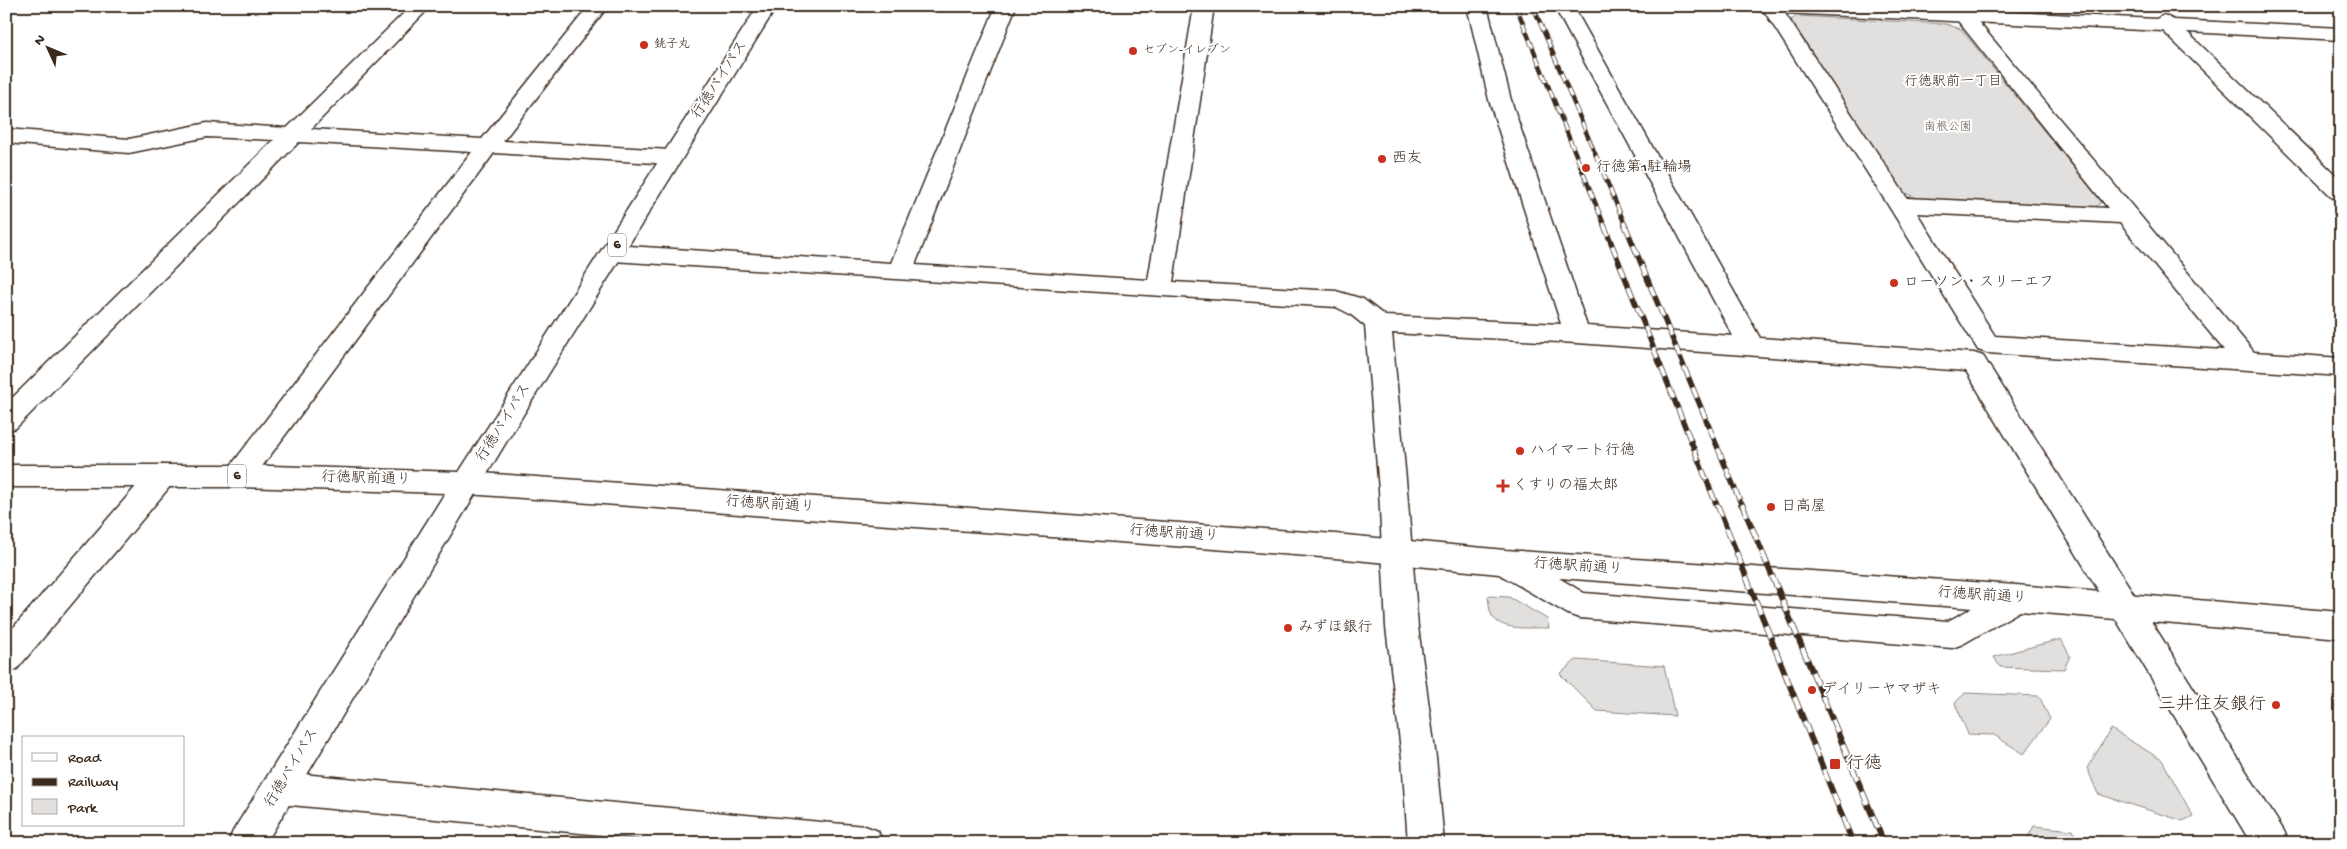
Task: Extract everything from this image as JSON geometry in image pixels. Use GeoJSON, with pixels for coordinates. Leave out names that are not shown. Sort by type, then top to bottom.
{"type":"FeatureCollection","features":[{"type":"Feature","properties":{"kind":"street"},"geometry":{"type":"LineString","coordinates":[[6,421],[422,6]]}},
{"type":"Feature","properties":{"kind":"street"},"geometry":{"type":"LineString","coordinates":[[239,476],[487,147],[599,6]]}},
{"type":"Feature","properties":{"kind":"street","name":"行徳バイパス"},"geometry":{"type":"LineString","coordinates":[[246,843],[467,483],[768,6]]}},
{"type":"Feature","properties":{"kind":"street"},"geometry":{"type":"LineString","coordinates":[[900,272],[1006,6]]}},
{"type":"Feature","properties":{"kind":"street"},"geometry":{"type":"LineString","coordinates":[[1159,289],[1204,6]]}},
{"type":"Feature","properties":{"kind":"street"},"geometry":{"type":"LineString","coordinates":[[1476,6],[1500,100],[1577,334]]}},
{"type":"Feature","properties":{"kind":"street"},"geometry":{"type":"LineString","coordinates":[[1563,6],[1751,345]]}},
{"type":"Feature","properties":{"kind":"street"},"geometry":{"type":"LineString","coordinates":[[1764,6],[1959,11],[2170,26],[2341,34]]}},
{"type":"Feature","properties":{"kind":"street"},"geometry":{"type":"LineString","coordinates":[[1770,6],[1900,205],[1980,353],[2127,608],[2271,843]]}},
{"type":"Feature","properties":{"kind":"street"},"geometry":{"type":"LineString","coordinates":[[2149,6],[2341,193]]}},
{"type":"Feature","properties":{"kind":"street"},"geometry":{"type":"LineString","coordinates":[[1959,11],[2246,360]]}},
{"type":"Feature","properties":{"kind":"street"},"geometry":{"type":"LineString","coordinates":[[6,136],[129,146],[207,130],[671,157]]}},
{"type":"Feature","properties":{"kind":"street"},"geometry":{"type":"LineString","coordinates":[[1900,205],[2128,216]]}},
{"type":"Feature","properties":{"kind":"street"},"geometry":{"type":"LineString","coordinates":[[613,253],[1336,299],[1351,302],[1362,309],[1378,324],[1751,345],[2246,360],[2341,367]]}},
{"type":"Feature","properties":{"kind":"street"},"geometry":{"type":"LineString","coordinates":[[1378,324],[1402,627],[1426,843]]}},
{"type":"Feature","properties":{"kind":"street","name":"行徳駅前通り"},"geometry":{"type":"LineString","coordinates":[[6,476],[239,476],[467,483],[1397,552],[1505,562],[2016,598],[2341,625]]}},
{"type":"Feature","properties":{"kind":"street"},"geometry":{"type":"LineString","coordinates":[[6,660],[162,476]]}},
{"type":"Feature","properties":{"kind":"street"},"geometry":{"type":"LineString","coordinates":[[1505,562],[1579,605],[1952,635],[2016,598]]}},
{"type":"Feature","properties":{"kind":"street"},"geometry":{"type":"LineString","coordinates":[[280,788],[686,835],[865,843]]}},
{"type":"Feature","properties":{"kind":"green space","name":"南根公園"},"geometry":{"type":"Polygon","coordinates":[[[1797,16],[1946,24],[1961,29],[2102,202],[2093,209],[1919,199],[1903,192],[1791,20],[1797,16]]]}},
{"type":"Feature","properties":{"kind":"green space"},"geometry":{"type":"Polygon","coordinates":[[[1488,596],[1509,597],[1547,619],[1549,628],[1510,627],[1497,621],[1492,616],[1488,596]]]}},
{"type":"Feature","properties":{"kind":"green space"},"geometry":{"type":"Polygon","coordinates":[[[2061,639],[2070,656],[2064,669],[2000,667],[1994,657],[2061,639]]]}},
{"type":"Feature","properties":{"kind":"green space"},"geometry":{"type":"Polygon","coordinates":[[[1576,660],[1664,666],[1675,716],[1597,711],[1560,674],[1576,660]]]}},
{"type":"Feature","properties":{"kind":"green space"},"geometry":{"type":"Polygon","coordinates":[[[1965,693],[2039,696],[2050,719],[2024,754],[1994,735],[1968,734],[1955,703],[1965,693]]]}},
{"type":"Feature","properties":{"kind":"green space"},"geometry":{"type":"Polygon","coordinates":[[[2111,729],[2162,760],[2193,816],[2183,821],[2098,794],[2087,768],[2111,729]]]}},
{"type":"Feature","properties":{"kind":"green space"},"geometry":{"type":"Polygon","coordinates":[[[2034,826],[2073,830],[2078,843],[2029,843],[2027,838],[2034,826]]]}},
{"type":"Feature","properties":{"kind":"railway"},"geometry":{"type":"LineString","coordinates":[[1516,6],[1605,227]]}},
{"type":"Feature","properties":{"kind":"railway"},"geometry":{"type":"LineString","coordinates":[[1533,6],[1626,227]]}},
{"type":"Feature","properties":{"kind":"railway"},"geometry":{"type":"LineString","coordinates":[[1604,225],[1717,506]]}},
{"type":"Feature","properties":{"kind":"railway"},"geometry":{"type":"LineString","coordinates":[[1625,225],[1742,506]]}},
{"type":"Feature","properties":{"kind":"railway"},"geometry":{"type":"LineString","coordinates":[[1717,504],[1853,843]]}},
{"type":"Feature","properties":{"kind":"railway"},"geometry":{"type":"LineString","coordinates":[[1742,504],[1884,843]]}},
{"type":"Feature","properties":{"kind":"place","name":"銚子丸"},"geometry":{"type":"Point","coordinates":[644,45]}},
{"type":"Feature","properties":{"kind":"place","name":"セブン-イレブン"},"geometry":{"type":"Point","coordinates":[1133,51]}},
{"type":"Feature","properties":{"kind":"place","name":"西友"},"geometry":{"type":"Point","coordinates":[1382,159]}},
{"type":"Feature","properties":{"kind":"place","name":"行徳第1駐輪場"},"geometry":{"type":"Point","coordinates":[1586,168]}},
{"type":"Feature","properties":{"kind":"place","name":"ローソン・スリーエフ"},"geometry":{"type":"Point","coordinates":[1894,283]}},
{"type":"Feature","properties":{"kind":"place","name":"ハイマート行徳"},"geometry":{"type":"Point","coordinates":[1520,451]}},
{"type":"Feature","properties":{"kind":"place","name":"くすりの福太郎"},"geometry":{"type":"Point","coordinates":[1503,486]}},
{"type":"Feature","properties":{"kind":"place","name":"日高屋"},"geometry":{"type":"Point","coordinates":[1771,507]}},
{"type":"Feature","properties":{"kind":"place","name":"みずほ銀行"},"geometry":{"type":"Point","coordinates":[1288,628]}},
{"type":"Feature","properties":{"kind":"place","name":"デイリーヤマザキ"},"geometry":{"type":"Point","coordinates":[1812,690]}},
{"type":"Feature","properties":{"kind":"place","name":"三井住友銀行"},"geometry":{"type":"Point","coordinates":[2276,705]}},
{"type":"Feature","properties":{"kind":"place","name":"行徳"},"geometry":{"type":"Point","coordinates":[1835,764]}},
{"type":"Feature","properties":{"kind":"district","name":"行徳駅前一丁目"},"geometry":{"type":"Point","coordinates":[1953,82]}}]}
